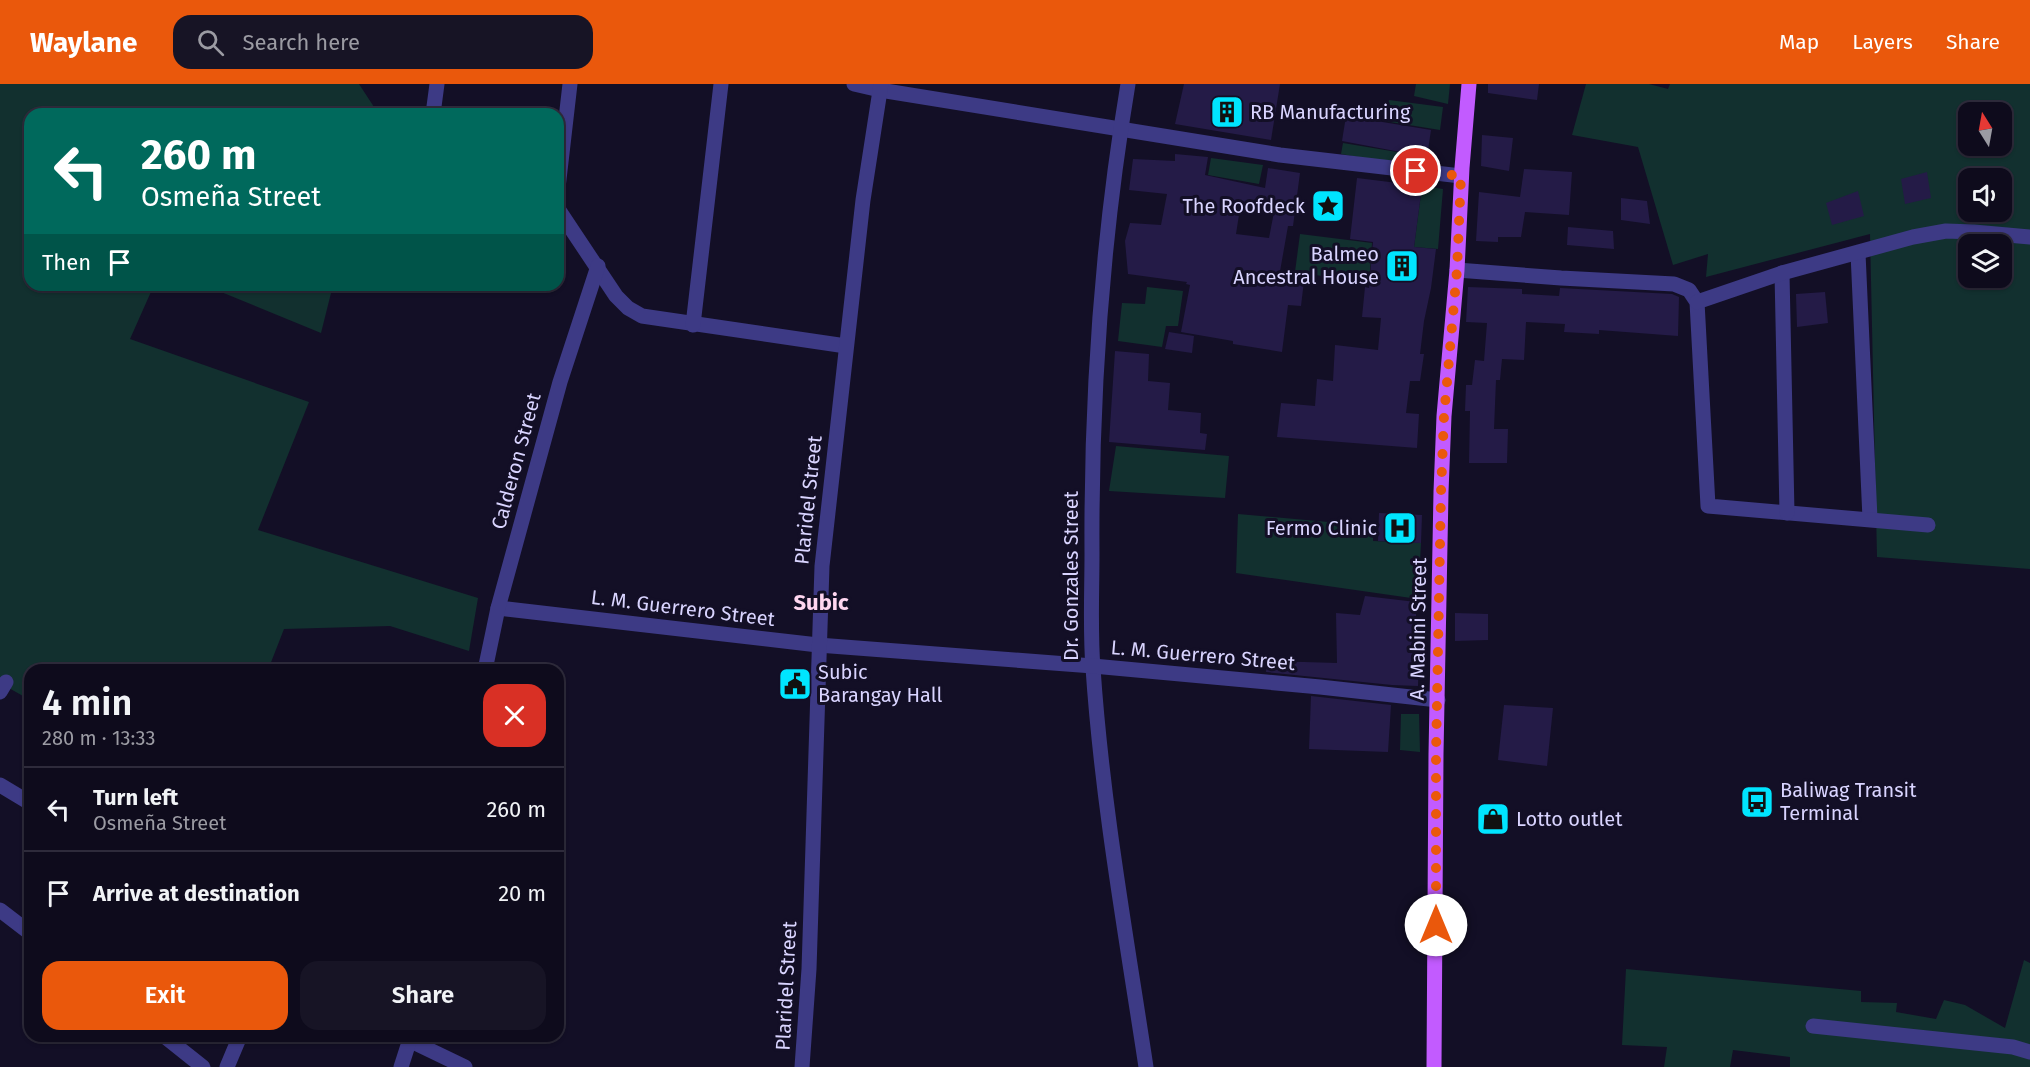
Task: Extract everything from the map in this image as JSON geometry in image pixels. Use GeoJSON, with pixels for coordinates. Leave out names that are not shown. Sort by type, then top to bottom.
{"type":"FeatureCollection","features":[{"type":"Feature","properties":{"kind":"main road","name":"A. Mabini Street"},"geometry":{"type":"LineString","coordinates":[[1434,1067],[1436,754],[1444,416],[1457,270],[1461,176],[1469,84]]}},
{"type":"Feature","properties":{"kind":"street"},"geometry":{"type":"LineString","coordinates":[[434,108],[437,84]]}},
{"type":"Feature","properties":{"kind":"street"},"geometry":{"type":"LineString","coordinates":[[564,136],[570,84]]}},
{"type":"Feature","properties":{"kind":"street"},"geometry":{"type":"LineString","coordinates":[[693,325],[721,84]]}},
{"type":"Feature","properties":{"kind":"street"},"geometry":{"type":"LineString","coordinates":[[854,84],[1280,155],[1461,176]]}},
{"type":"Feature","properties":{"kind":"street","name":"Dr. Gonzales Street"},"geometry":{"type":"LineString","coordinates":[[1128,84],[1120,129],[1104,271],[1097,373],[1092,487],[1093,666],[1107,815],[1146,1067]]}},
{"type":"Feature","properties":{"kind":"street","name":"Plaridel Street"},"geometry":{"type":"LineString","coordinates":[[802,1067],[809,958],[822,566],[863,200],[880,87]]}},
{"type":"Feature","properties":{"kind":"street"},"geometry":{"type":"LineString","coordinates":[[564,218],[616,296],[628,308],[642,316],[846,346]]}},
{"type":"Feature","properties":{"kind":"street"},"geometry":{"type":"LineString","coordinates":[[1697,302],[1782,273],[1912,237],[1946,231],[2030,237]]}},
{"type":"Feature","properties":{"kind":"street"},"geometry":{"type":"LineString","coordinates":[[1858,253],[1870,519]]}},
{"type":"Feature","properties":{"kind":"street","name":"Calderon Street"},"geometry":{"type":"LineString","coordinates":[[485,664],[498,608],[560,382],[598,266]]}},
{"type":"Feature","properties":{"kind":"street"},"geometry":{"type":"LineString","coordinates":[[1457,270],[1674,284],[1689,290],[1697,302],[1708,506],[1928,525]]}},
{"type":"Feature","properties":{"kind":"street"},"geometry":{"type":"LineString","coordinates":[[1782,273],[1787,513]]}},
{"type":"Feature","properties":{"kind":"street","name":"L. M. Guerrero Street"},"geometry":{"type":"LineString","coordinates":[[498,608],[818,645],[1093,666],[1438,700]]}},
{"type":"Feature","properties":{"kind":"street"},"geometry":{"type":"LineString","coordinates":[[0,785],[24,799]]}},
{"type":"Feature","properties":{"kind":"street"},"geometry":{"type":"LineString","coordinates":[[0,910],[24,928]]}},
{"type":"Feature","properties":{"kind":"street"},"geometry":{"type":"LineString","coordinates":[[1813,1026],[2013,1047],[2030,1052]]}},
{"type":"Feature","properties":{"kind":"street"},"geometry":{"type":"LineString","coordinates":[[172,1042],[203,1067]]}},
{"type":"Feature","properties":{"kind":"street"},"geometry":{"type":"LineString","coordinates":[[227,1067],[237,1042]]}},
{"type":"Feature","properties":{"kind":"street"},"geometry":{"type":"LineString","coordinates":[[401,1067],[410,1042]]}},
{"type":"Feature","properties":{"kind":"street"},"geometry":{"type":"LineString","coordinates":[[417,1042],[465,1067]]}},
{"type":"Feature","properties":{"kind":"green space"},"geometry":{"type":"Polygon","coordinates":[[[0,84],[359,84],[375,108],[24,108],[24,291],[151,291],[130,339],[309,402],[258,530],[478,598],[469,651],[390,626],[284,629],[270,664],[24,664],[24,697],[0,683],[0,84]]]}},
{"type":"Feature","properties":{"kind":"green space"},"geometry":{"type":"Polygon","coordinates":[[[1416,84],[1450,84],[1448,104],[1414,96],[1416,84]]]}},
{"type":"Feature","properties":{"kind":"green space"},"geometry":{"type":"Polygon","coordinates":[[[1586,84],[1649,84],[1668,89],[1670,84],[2030,84],[2030,569],[1877,557],[1870,234],[1706,277],[1708,254],[1673,265],[1638,147],[1572,135],[1586,84]]]}},
{"type":"Feature","properties":{"kind":"green space"},"geometry":{"type":"Polygon","coordinates":[[[1389,100],[1443,107],[1440,130],[1384,121],[1389,100]]]}},
{"type":"Feature","properties":{"kind":"green space"},"geometry":{"type":"Polygon","coordinates":[[[1343,143],[1439,159],[1438,171],[1341,154],[1343,143]]]}},
{"type":"Feature","properties":{"kind":"green space"},"geometry":{"type":"Polygon","coordinates":[[[1211,158],[1263,165],[1259,184],[1208,175],[1211,158]]]}},
{"type":"Feature","properties":{"kind":"green space"},"geometry":{"type":"Polygon","coordinates":[[[1422,186],[1443,189],[1438,249],[1414,247],[1422,186]]]}},
{"type":"Feature","properties":{"kind":"green space"},"geometry":{"type":"Polygon","coordinates":[[[1300,234],[1372,243],[1369,283],[1295,272],[1300,234]]]}},
{"type":"Feature","properties":{"kind":"green space"},"geometry":{"type":"Polygon","coordinates":[[[1147,287],[1183,291],[1178,326],[1166,326],[1162,347],[1118,341],[1122,303],[1145,304],[1147,287]]]}},
{"type":"Feature","properties":{"kind":"green space"},"geometry":{"type":"Polygon","coordinates":[[[219,291],[332,291],[321,333],[219,291]]]}},
{"type":"Feature","properties":{"kind":"green space"},"geometry":{"type":"Polygon","coordinates":[[[1116,446],[1229,456],[1225,498],[1109,491],[1116,446]]]}},
{"type":"Feature","properties":{"kind":"green space"},"geometry":{"type":"Polygon","coordinates":[[[1238,514],[1373,526],[1373,541],[1421,543],[1418,599],[1236,573],[1238,514]]]}},
{"type":"Feature","properties":{"kind":"green space"},"geometry":{"type":"Polygon","coordinates":[[[1401,714],[1419,714],[1420,752],[1400,750],[1401,714]]]}},
{"type":"Feature","properties":{"kind":"green space"},"geometry":{"type":"Polygon","coordinates":[[[2024,960],[2030,963],[2030,1067],[1790,1067],[1790,1057],[1733,1050],[1730,1067],[1664,1067],[1667,1047],[1622,1045],[1626,969],[1861,991],[1861,1002],[1897,1003],[1896,1012],[1936,1019],[1944,1000],[1965,1005],[2005,1028],[2024,960]]]}},
{"type":"Feature","properties":{"kind":"building","name":"RB Manufacturing"},"geometry":{"type":"Polygon","coordinates":[[[1184,84],[1280,84],[1271,140],[1175,124],[1184,84]]]}},
{"type":"Feature","properties":{"kind":"building"},"geometry":{"type":"Polygon","coordinates":[[[1488,84],[1539,84],[1537,100],[1488,93],[1488,84]]]}},
{"type":"Feature","properties":{"kind":"building"},"geometry":{"type":"Polygon","coordinates":[[[1346,116],[1431,130],[1427,157],[1342,141],[1346,116]]]}},
{"type":"Feature","properties":{"kind":"building"},"geometry":{"type":"Polygon","coordinates":[[[1482,135],[1513,138],[1509,171],[1481,166],[1482,135]]]}},
{"type":"Feature","properties":{"kind":"building"},"geometry":{"type":"Polygon","coordinates":[[[1175,154],[1208,157],[1205,175],[1265,188],[1268,168],[1300,173],[1293,226],[1288,226],[1279,277],[1304,281],[1301,306],[1288,305],[1282,352],[1181,332],[1190,285],[1186,284],[1187,282],[1128,274],[1125,241],[1130,223],[1161,225],[1167,194],[1129,190],[1133,159],[1175,161],[1175,154]],[[1241,202],[1236,234],[1269,238],[1275,207],[1241,202]]]}},
{"type":"Feature","properties":{"kind":"building"},"geometry":{"type":"Polygon","coordinates":[[[1524,169],[1572,172],[1569,215],[1525,212],[1521,237],[1498,237],[1498,242],[1476,241],[1479,192],[1520,197],[1524,169]]]}},
{"type":"Feature","properties":{"kind":"building"},"geometry":{"type":"Polygon","coordinates":[[[1927,172],[1931,198],[1905,204],[1901,179],[1927,172]]]}},
{"type":"Feature","properties":{"kind":"building"},"geometry":{"type":"Polygon","coordinates":[[[1357,178],[1422,186],[1414,247],[1436,249],[1420,354],[1424,354],[1420,381],[1410,381],[1406,413],[1419,414],[1417,448],[1277,437],[1281,403],[1315,406],[1317,379],[1333,381],[1335,345],[1378,350],[1381,318],[1362,317],[1365,287],[1369,288],[1373,242],[1350,239],[1357,178]]]}},
{"type":"Feature","properties":{"kind":"building"},"geometry":{"type":"Polygon","coordinates":[[[1858,191],[1864,216],[1832,225],[1826,203],[1858,191]]]}},
{"type":"Feature","properties":{"kind":"building"},"geometry":{"type":"Polygon","coordinates":[[[1621,198],[1647,201],[1650,224],[1621,220],[1621,198]]]}},
{"type":"Feature","properties":{"kind":"building"},"geometry":{"type":"Polygon","coordinates":[[[1568,227],[1613,231],[1614,249],[1567,245],[1568,227]]]}},
{"type":"Feature","properties":{"kind":"building"},"geometry":{"type":"Polygon","coordinates":[[[1468,287],[1522,289],[1522,294],[1559,296],[1560,288],[1672,294],[1679,297],[1678,336],[1599,330],[1599,334],[1564,332],[1565,324],[1526,322],[1524,360],[1502,359],[1500,380],[1496,380],[1494,429],[1508,429],[1507,463],[1469,463],[1470,411],[1465,411],[1466,385],[1472,385],[1475,360],[1484,361],[1487,323],[1466,322],[1468,287]]]}},
{"type":"Feature","properties":{"kind":"building"},"geometry":{"type":"Polygon","coordinates":[[[1825,292],[1828,323],[1797,327],[1796,294],[1825,292]]]}},
{"type":"Feature","properties":{"kind":"building"},"geometry":{"type":"Polygon","coordinates":[[[1169,332],[1194,336],[1192,353],[1165,349],[1169,332]]]}},
{"type":"Feature","properties":{"kind":"building"},"geometry":{"type":"Polygon","coordinates":[[[1115,351],[1149,354],[1148,381],[1170,383],[1168,410],[1201,413],[1200,433],[1207,434],[1205,450],[1109,442],[1115,351]]]}},
{"type":"Feature","properties":{"kind":"building","name":"Fermo Clinic"},"geometry":{"type":"Polygon","coordinates":[[[1379,513],[1422,515],[1421,543],[1378,541],[1379,513]]]}},
{"type":"Feature","properties":{"kind":"building"},"geometry":{"type":"Polygon","coordinates":[[[1365,596],[1416,602],[1418,686],[1266,672],[1267,661],[1337,663],[1336,613],[1360,615],[1365,596]]]}},
{"type":"Feature","properties":{"kind":"building"},"geometry":{"type":"Polygon","coordinates":[[[1455,613],[1488,614],[1488,640],[1455,641],[1455,613]]]}},
{"type":"Feature","properties":{"kind":"building"},"geometry":{"type":"Polygon","coordinates":[[[1311,696],[1391,705],[1388,752],[1309,749],[1311,696]]]}},
{"type":"Feature","properties":{"kind":"building"},"geometry":{"type":"Polygon","coordinates":[[[1504,705],[1553,708],[1547,766],[1498,760],[1504,705]]]}},
{"type":"Feature","properties":{"kind":"place","name":"RB Manufacturing"},"geometry":{"type":"Point","coordinates":[1227,112]}},
{"type":"Feature","properties":{"kind":"place","name":"The Roofdeck"},"geometry":{"type":"Point","coordinates":[1328,206]}},
{"type":"Feature","properties":{"kind":"place","name":"Balmeo Ancestral House"},"geometry":{"type":"Point","coordinates":[1402,266]}},
{"type":"Feature","properties":{"kind":"place","name":"Fermo Clinic"},"geometry":{"type":"Point","coordinates":[1400,528]}},
{"type":"Feature","properties":{"kind":"place","name":"Subic Barangay Hall"},"geometry":{"type":"Point","coordinates":[795,684]}},
{"type":"Feature","properties":{"kind":"place","name":"Baliwag Transit Terminal"},"geometry":{"type":"Point","coordinates":[1757,802]}},
{"type":"Feature","properties":{"kind":"place","name":"Lotto outlet"},"geometry":{"type":"Point","coordinates":[1493,819]}},
{"type":"Feature","properties":{"kind":"district","name":"Subic"},"geometry":{"type":"Point","coordinates":[821,602]}},
{"type":"Feature","properties":{"kind":"route"},"geometry":{"type":"LineString","coordinates":[[1416,171],[1461,176],[1457,270],[1444,416],[1441,492],[1437,648],[1436,925]]}}]}
